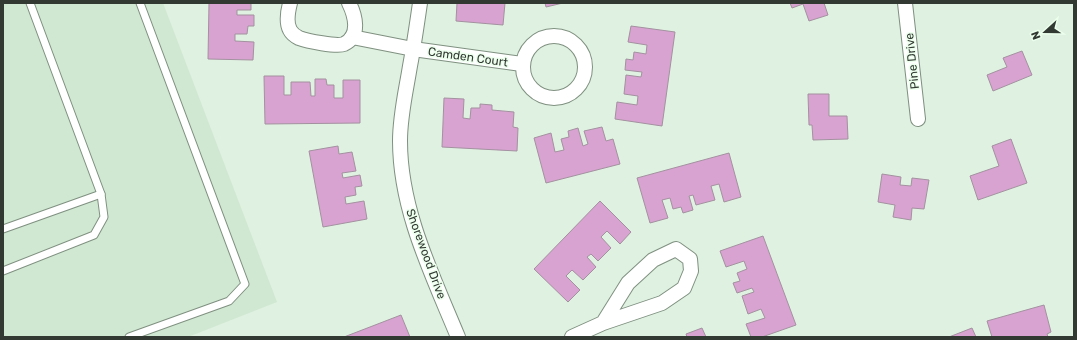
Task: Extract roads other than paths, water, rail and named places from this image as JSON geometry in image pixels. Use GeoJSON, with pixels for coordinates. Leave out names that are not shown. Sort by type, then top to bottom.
{"type":"FeatureCollection","features":[{"type":"Feature","properties":{"kind":"street"},"geometry":{"type":"LineString","coordinates":[[290,3],[288,20],[289,29],[294,35],[301,39],[337,45],[345,44],[352,37],[356,20],[349,3]]}},
{"type":"Feature","properties":{"kind":"street","name":"Shorewood Drive"},"geometry":{"type":"LineString","coordinates":[[420,3],[402,115],[400,142],[402,169],[407,200],[418,238],[458,337]]}},
{"type":"Feature","properties":{"kind":"street","name":"Pine Drive"},"geometry":{"type":"LineString","coordinates":[[905,3],[918,119]]}},
{"type":"Feature","properties":{"kind":"street","name":"Camden Court"},"geometry":{"type":"LineString","coordinates":[[547,35],[566,37],[581,50],[586,69],[578,87],[562,98],[542,96],[527,83],[522,64],[530,46],[547,35]]}},
{"type":"Feature","properties":{"kind":"street","name":"Camden Court"},"geometry":{"type":"LineString","coordinates":[[352,37],[413,49],[522,64]]}},
{"type":"Feature","properties":{"kind":"street"},"geometry":{"type":"LineString","coordinates":[[572,337],[603,323],[662,303],[684,288],[691,271],[690,259],[676,249],[653,260],[628,283],[603,323]]}},
{"type":"Feature","properties":{"kind":"lane"},"geometry":{"type":"LineString","coordinates":[[3,271],[94,235],[104,217],[101,194],[30,3]]}},
{"type":"Feature","properties":{"kind":"lane"},"geometry":{"type":"LineString","coordinates":[[129,337],[229,301],[245,284],[140,3]]}},
{"type":"Feature","properties":{"kind":"lane"},"geometry":{"type":"LineString","coordinates":[[3,229],[101,194]]}}]}
